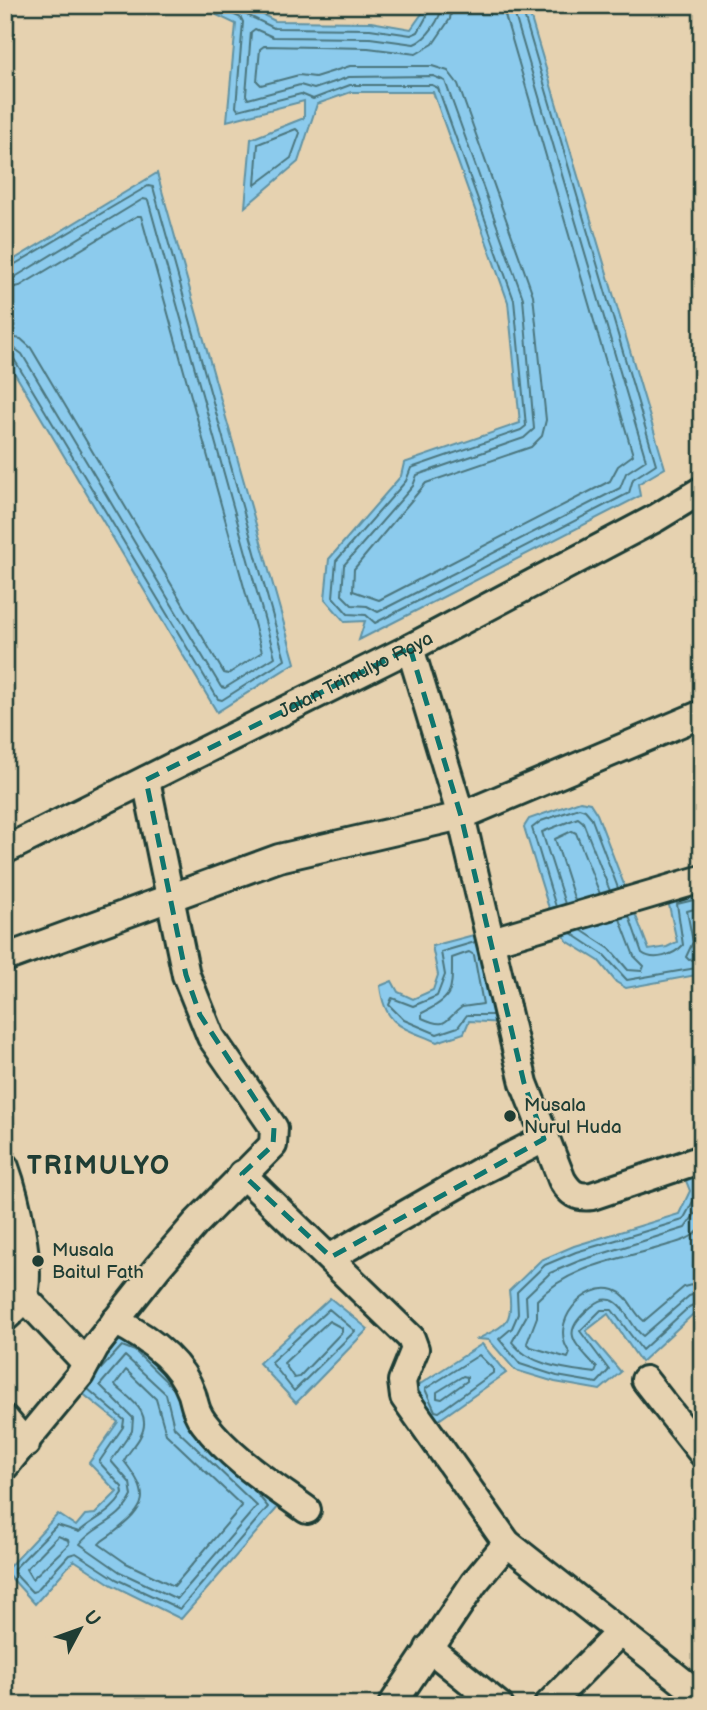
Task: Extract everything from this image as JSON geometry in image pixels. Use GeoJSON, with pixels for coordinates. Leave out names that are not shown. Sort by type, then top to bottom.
{"type":"FeatureCollection","features":[{"type":"Feature","properties":{"kind":"street","name":"Jalan Trimulyo Raya"},"geometry":{"type":"LineString","coordinates":[[5,850],[410,648],[656,518],[702,490]]}},
{"type":"Feature","properties":{"kind":"street"},"geometry":{"type":"LineString","coordinates":[[410,648],[461,816],[524,1083],[562,1180],[569,1191],[579,1197],[702,1159]]}},
{"type":"Feature","properties":{"kind":"street"},"geometry":{"type":"LineString","coordinates":[[5,958],[169,895],[279,858],[461,816],[702,714]]}},
{"type":"Feature","properties":{"kind":"street"},"geometry":{"type":"LineString","coordinates":[[5,1466],[26,1444],[115,1321],[196,1223],[273,1145],[274,1128],[211,1037],[186,975],[146,780]]}},
{"type":"Feature","properties":{"kind":"street"},"geometry":{"type":"LineString","coordinates":[[492,940],[702,879]]}},
{"type":"Feature","properties":{"kind":"street"},"geometry":{"type":"LineString","coordinates":[[331,1257],[481,1171],[544,1139]]}},
{"type":"Feature","properties":{"kind":"street"},"geometry":{"type":"LineString","coordinates":[[5,1167],[16,1196],[23,1241],[24,1297],[86,1363]]}},
{"type":"Feature","properties":{"kind":"street"},"geometry":{"type":"LineString","coordinates":[[242,1174],[331,1257],[411,1338],[415,1349],[402,1381],[404,1397],[507,1543],[618,1634],[699,1691]]}},
{"type":"Feature","properties":{"kind":"street"},"geometry":{"type":"LineString","coordinates":[[5,1318],[24,1297]]}},
{"type":"Feature","properties":{"kind":"street"},"geometry":{"type":"LineString","coordinates":[[115,1321],[162,1351],[177,1367],[192,1393],[194,1408],[205,1425],[253,1472],[307,1510]]}},
{"type":"Feature","properties":{"kind":"street"},"geometry":{"type":"LineString","coordinates":[[645,1380],[702,1453]]}},
{"type":"Feature","properties":{"kind":"street"},"geometry":{"type":"LineString","coordinates":[[5,1419],[26,1444]]}},
{"type":"Feature","properties":{"kind":"street"},"geometry":{"type":"LineString","coordinates":[[392,1705],[474,1583],[507,1543]]}},
{"type":"Feature","properties":{"kind":"street"},"geometry":{"type":"LineString","coordinates":[[548,1705],[618,1634]]}},
{"type":"Feature","properties":{"kind":"street"},"geometry":{"type":"LineString","coordinates":[[429,1648],[499,1705]]}},
{"type":"Feature","properties":{"kind":"highlighted area"},"geometry":{"type":"Polygon","coordinates":[[[410,648],[461,816],[524,1083],[544,1139],[331,1257],[242,1174],[273,1145],[274,1128],[200,1015],[186,975],[146,780],[410,648]]]}},
{"type":"Feature","properties":{"kind":"water"},"geometry":{"type":"Polygon","coordinates":[[[203,5],[244,5],[275,21],[371,22],[411,29],[428,5],[527,5],[665,468],[638,484],[640,496],[359,640],[365,621],[345,622],[325,599],[329,559],[401,476],[404,463],[520,423],[508,302],[433,92],[351,92],[317,104],[298,162],[245,207],[251,139],[304,118],[304,101],[227,121],[236,24],[206,10],[203,5]]]}},
{"type":"Feature","properties":{"kind":"water"},"geometry":{"type":"Polygon","coordinates":[[[157,173],[295,663],[217,712],[5,357],[5,265],[157,173]]]}},
{"type":"Feature","properties":{"kind":"water"},"geometry":{"type":"Polygon","coordinates":[[[580,801],[590,803],[597,814],[649,950],[677,942],[669,905],[671,900],[702,891],[702,974],[626,988],[616,982],[599,961],[567,941],[548,905],[524,827],[529,819],[580,801]]]}},
{"type":"Feature","properties":{"kind":"water"},"geometry":{"type":"Polygon","coordinates":[[[485,932],[504,1023],[469,1021],[464,1033],[437,1042],[405,1028],[391,1018],[382,1000],[380,986],[392,981],[398,992],[413,999],[433,990],[438,975],[432,946],[485,932]]]}},
{"type":"Feature","properties":{"kind":"water"},"geometry":{"type":"Polygon","coordinates":[[[702,1170],[702,1306],[641,1362],[608,1314],[586,1331],[621,1372],[600,1390],[555,1382],[515,1370],[489,1340],[478,1339],[501,1326],[509,1317],[509,1291],[541,1260],[574,1246],[679,1214],[690,1191],[683,1173],[702,1170]]]}},
{"type":"Feature","properties":{"kind":"water"},"geometry":{"type":"Polygon","coordinates":[[[330,1298],[368,1329],[296,1403],[259,1363],[330,1298]]]}},
{"type":"Feature","properties":{"kind":"water"},"geometry":{"type":"Polygon","coordinates":[[[117,1337],[138,1344],[181,1387],[280,1505],[181,1619],[112,1585],[74,1560],[35,1604],[5,1571],[58,1514],[76,1526],[85,1515],[95,1514],[117,1492],[89,1463],[118,1422],[76,1388],[117,1337]]]}},
{"type":"Feature","properties":{"kind":"water"},"geometry":{"type":"Polygon","coordinates":[[[482,1344],[506,1373],[433,1424],[414,1388],[482,1344]]]}},
{"type":"Feature","properties":{"kind":"place","name":"Musala Nurul Huda"},"geometry":{"type":"Point","coordinates":[510,1116]}},
{"type":"Feature","properties":{"kind":"place","name":"Musala Baitul Fath"},"geometry":{"type":"Point","coordinates":[38,1261]}},
{"type":"Feature","properties":{"kind":"district","name":"TRIMULYO"},"geometry":{"type":"Point","coordinates":[99,1166]}}]}
